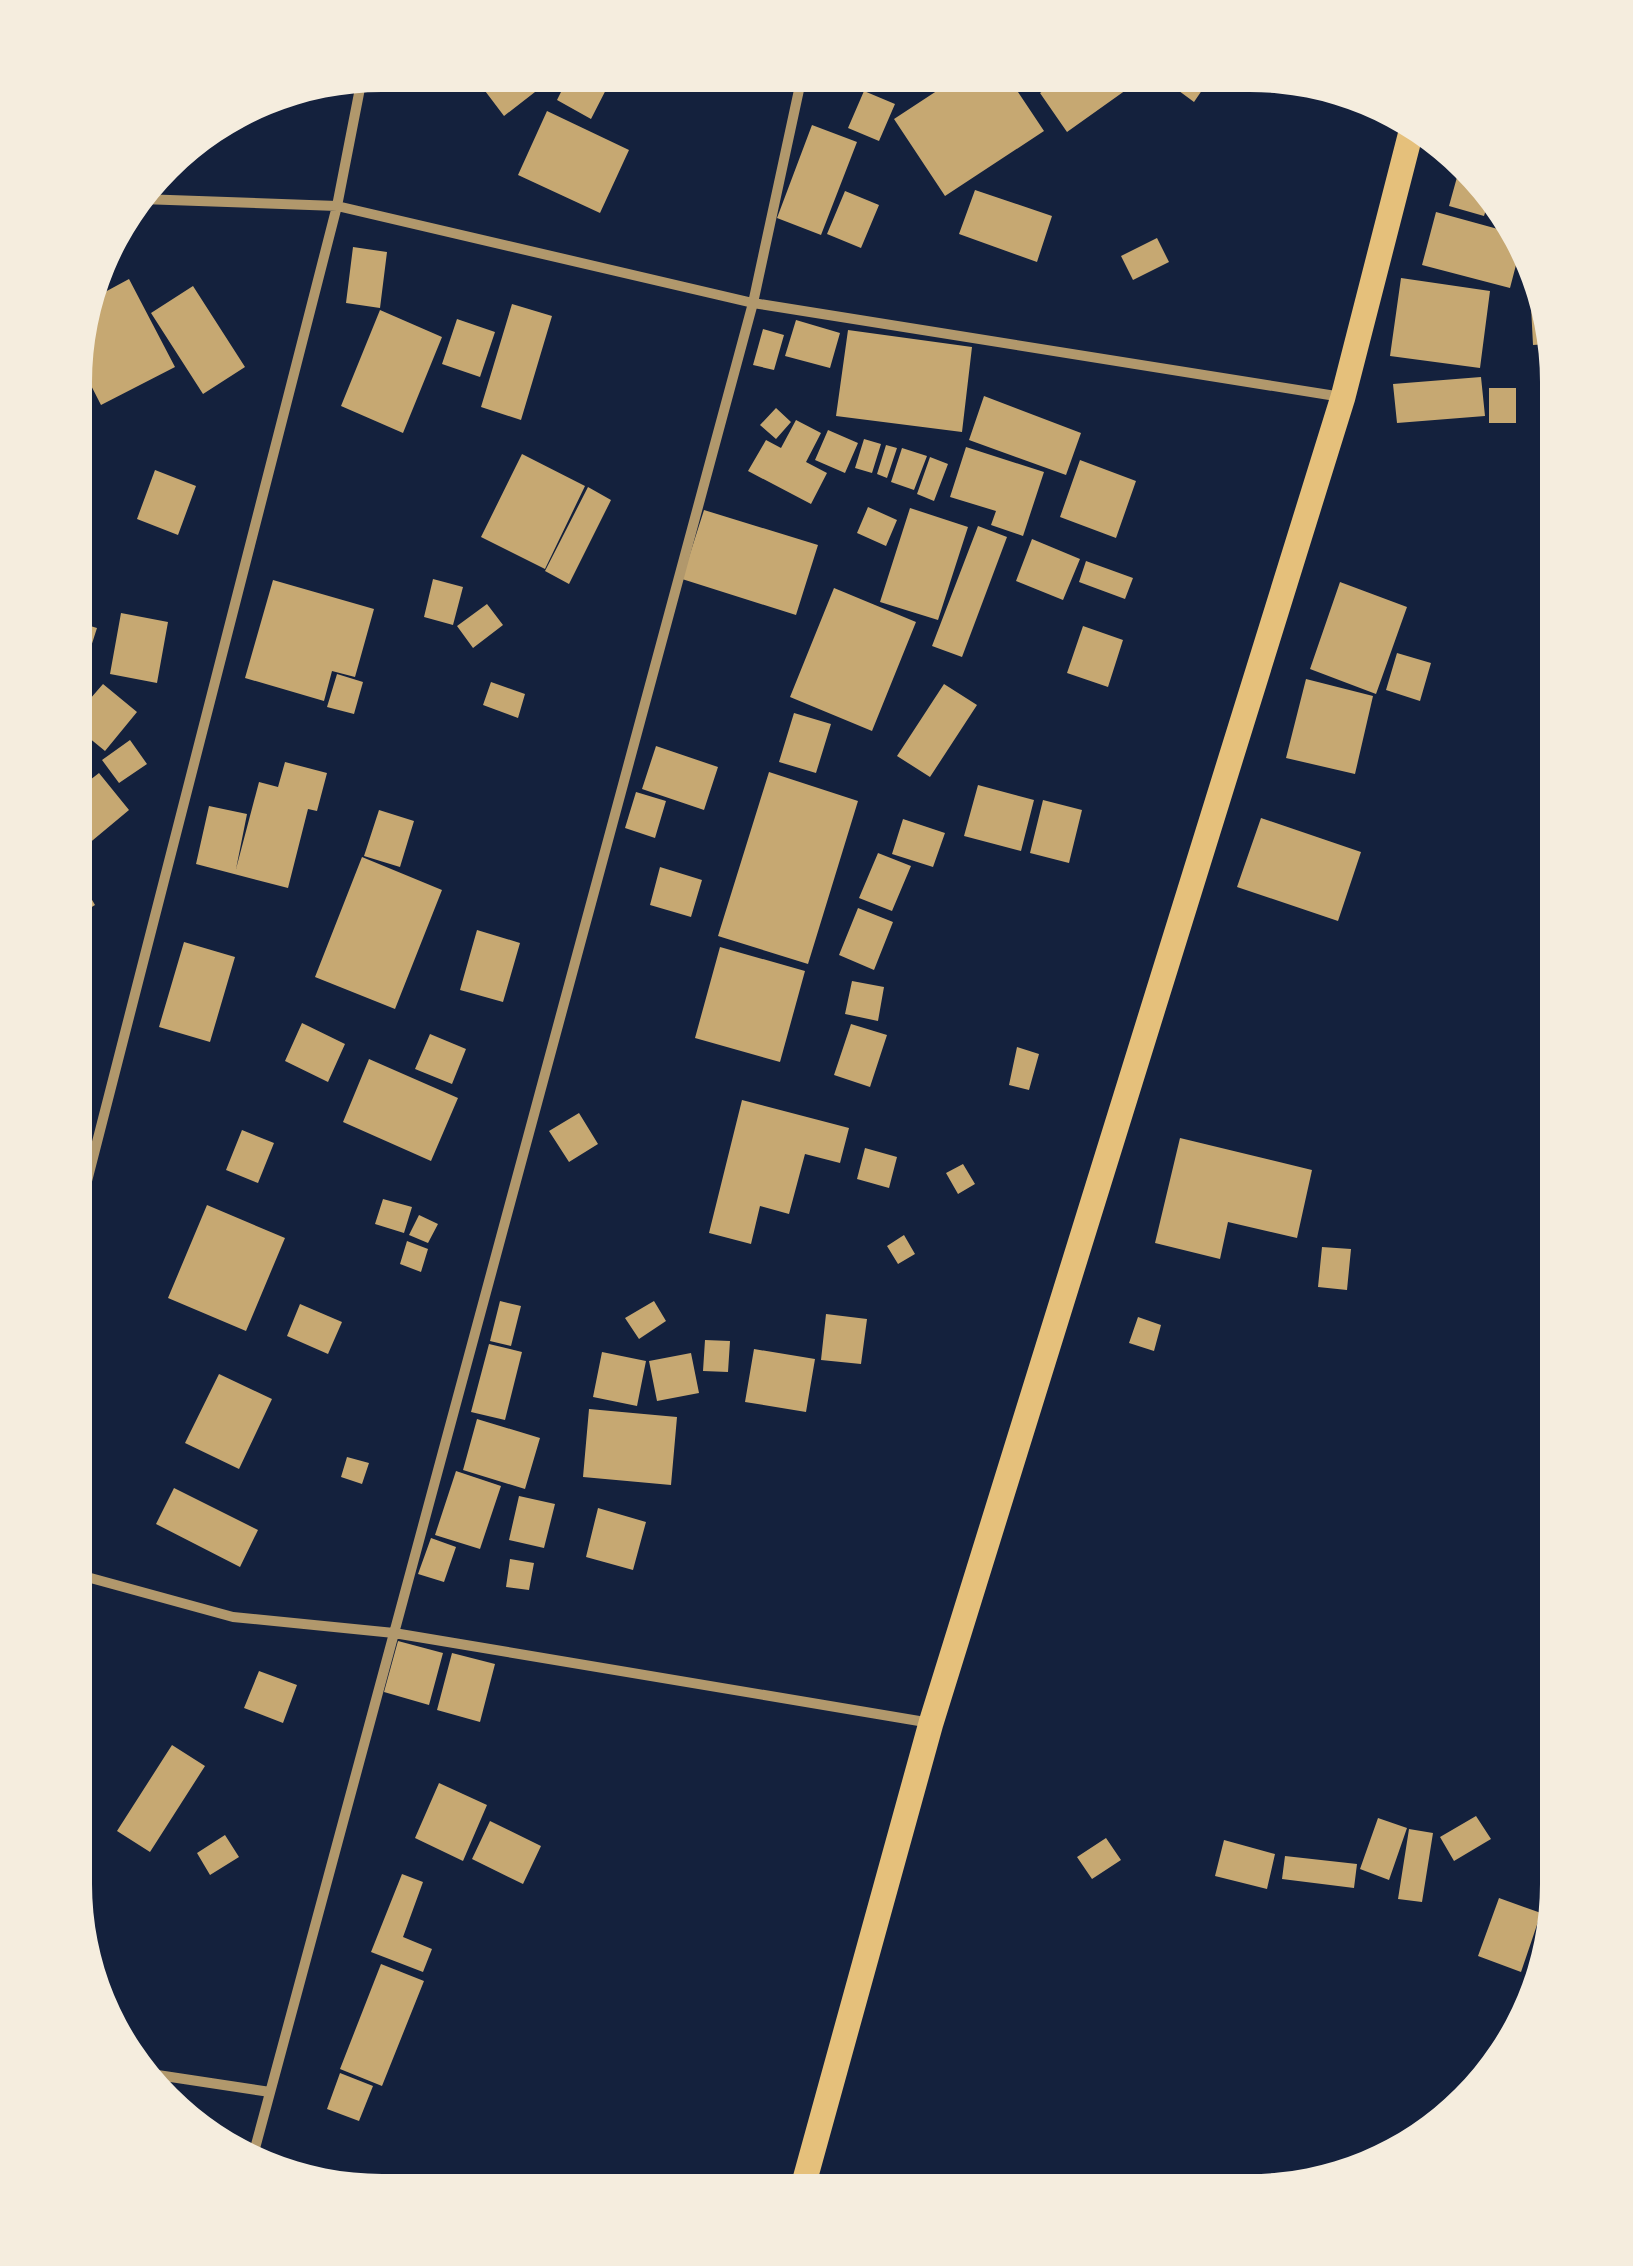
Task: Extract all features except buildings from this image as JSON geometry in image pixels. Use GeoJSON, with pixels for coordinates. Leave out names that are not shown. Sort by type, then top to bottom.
{"type":"FeatureCollection","features":[{"type":"Feature","properties":{"kind":"main road"},"geometry":{"type":"LineString","coordinates":[[806,2174],[931,1722],[1343,397],[1409,140]]}},
{"type":"Feature","properties":{"kind":"street"},"geometry":{"type":"LineString","coordinates":[[256,2144],[752,303],[798,93]]}},
{"type":"Feature","properties":{"kind":"street"},"geometry":{"type":"LineString","coordinates":[[93,1158],[337,206],[359,94]]}},
{"type":"Feature","properties":{"kind":"street"},"geometry":{"type":"LineString","coordinates":[[158,199],[337,206],[752,303],[1343,397]]}},
{"type":"Feature","properties":{"kind":"street"},"geometry":{"type":"LineString","coordinates":[[93,1579],[233,1617],[394,1634],[931,1722]]}},
{"type":"Feature","properties":{"kind":"street"},"geometry":{"type":"LineString","coordinates":[[166,2076],[270,2092]]}}]}
